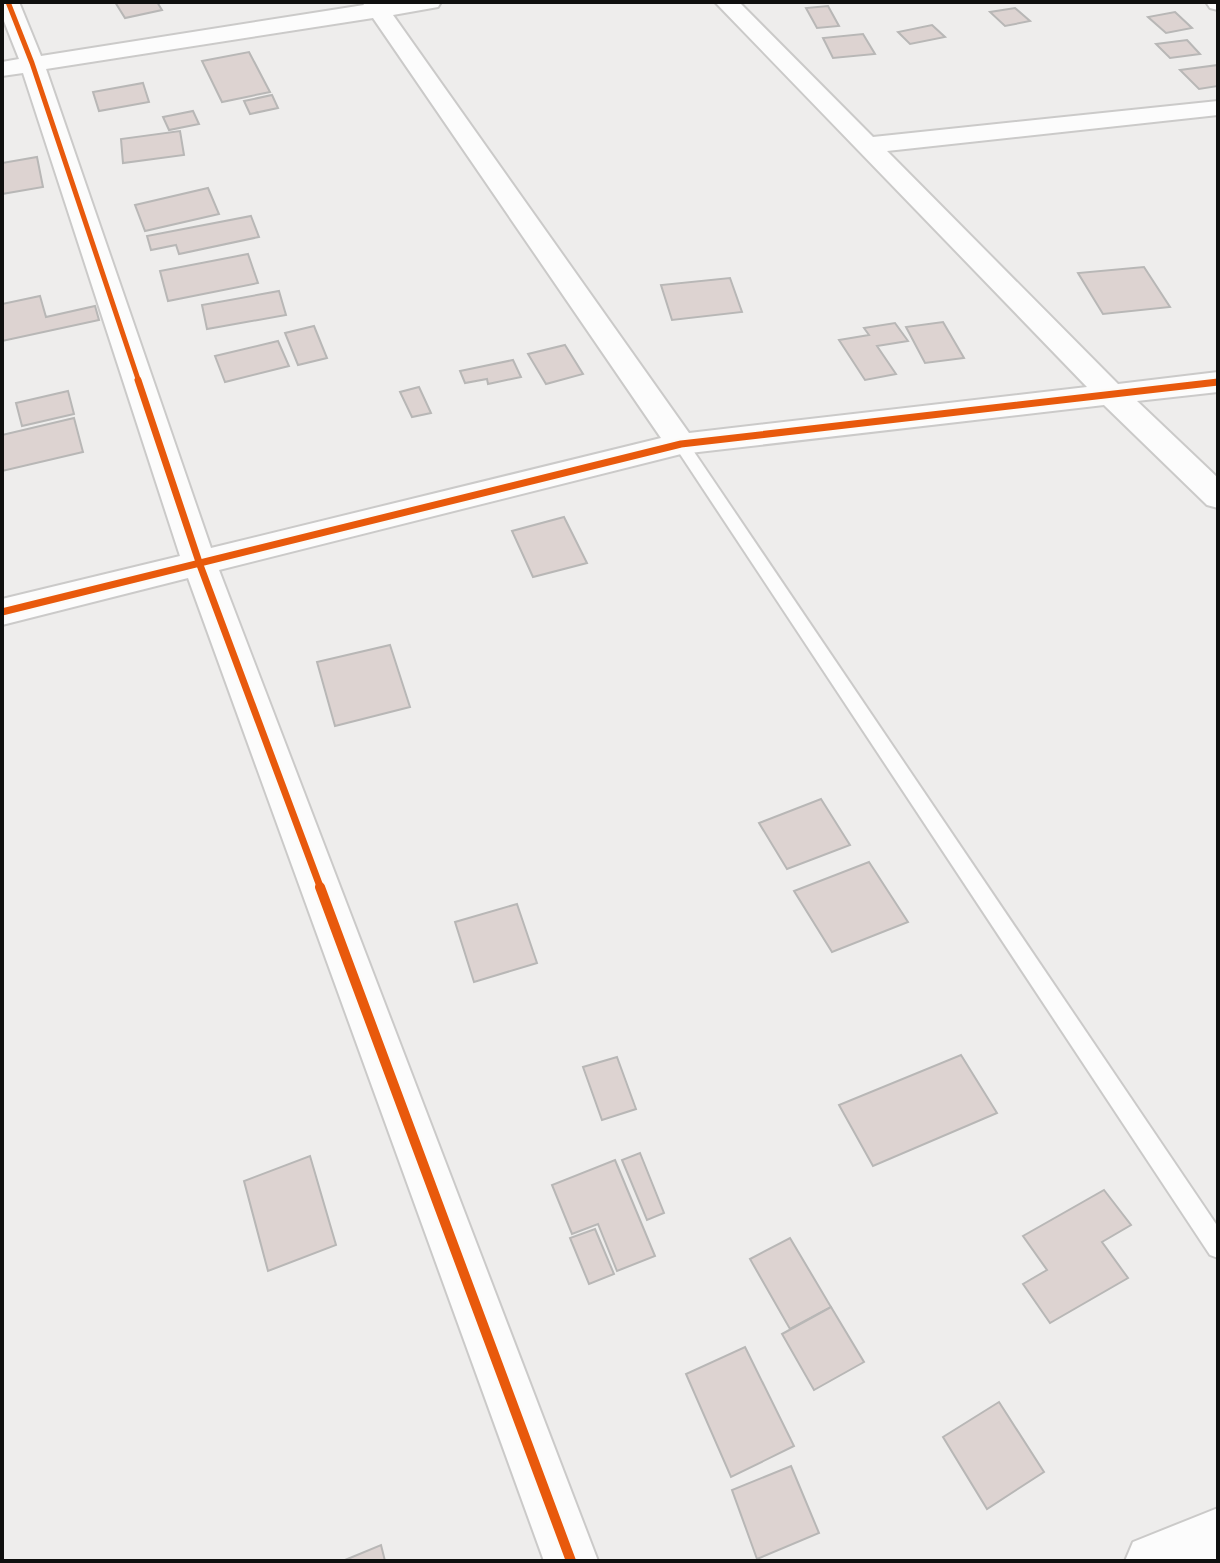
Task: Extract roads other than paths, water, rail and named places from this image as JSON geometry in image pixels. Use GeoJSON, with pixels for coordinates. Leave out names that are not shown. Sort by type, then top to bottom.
{"type":"FeatureCollection","features":[{"type":"Feature","properties":{"kind":"street"},"geometry":{"type":"LineString","coordinates":[[8,2],[17,66],[571,1561]]}},
{"type":"Feature","properties":{"kind":"street"},"geometry":{"type":"LineString","coordinates":[[17,66],[375,5],[430,2]]}},
{"type":"Feature","properties":{"kind":"street"},"geometry":{"type":"LineString","coordinates":[[726,2],[1109,392],[1218,497]]}},
{"type":"Feature","properties":{"kind":"street"},"geometry":{"type":"LineString","coordinates":[[375,5],[681,444]]}},
{"type":"Feature","properties":{"kind":"street"},"geometry":{"type":"LineString","coordinates":[[867,145],[1218,108]]}},
{"type":"Feature","properties":{"kind":"street"},"geometry":{"type":"LineString","coordinates":[[2,612],[681,444],[1109,392],[1218,382]]}},
{"type":"Feature","properties":{"kind":"street"},"geometry":{"type":"LineString","coordinates":[[1152,1561],[1218,1534]]}},
{"type":"Feature","properties":{"kind":"lane"},"geometry":{"type":"LineString","coordinates":[[681,444],[1218,1247]]}}]}
